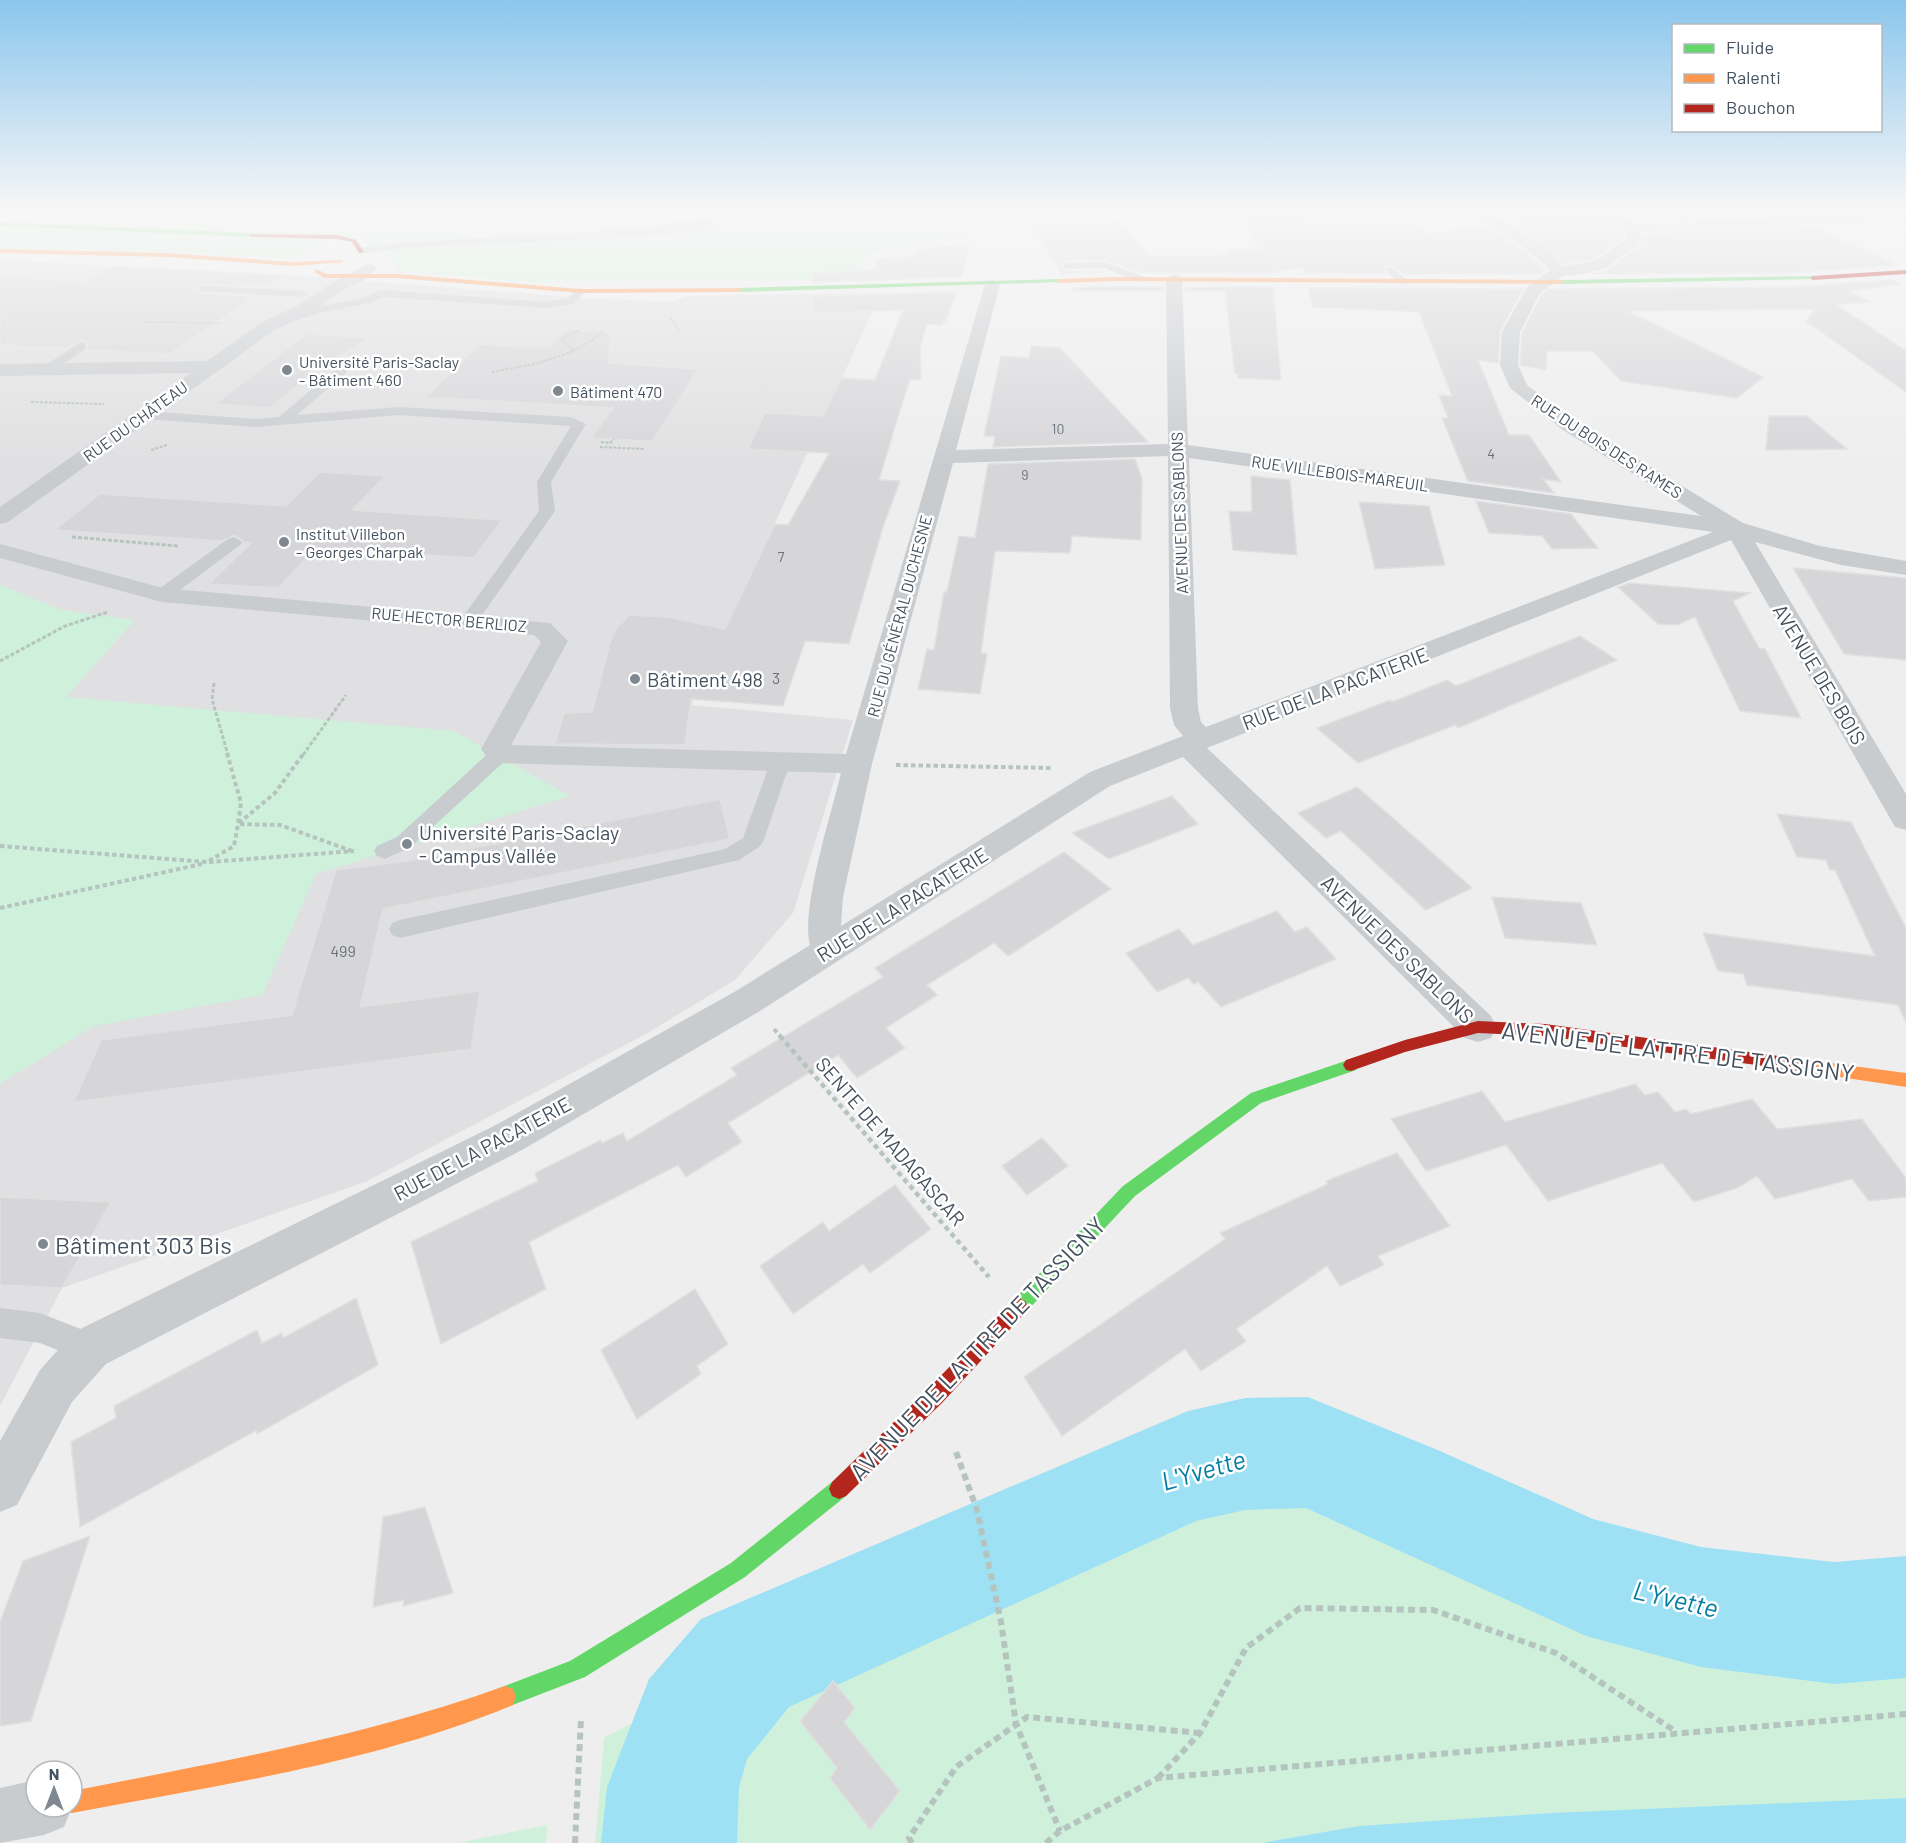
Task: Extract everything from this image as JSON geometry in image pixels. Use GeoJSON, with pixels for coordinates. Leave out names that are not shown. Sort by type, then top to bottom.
{"type":"FeatureCollection","features":[{"type":"Feature","properties":{"kind":"street","name":"RUE DU CHÂTEAU"},"geometry":{"type":"LineString","coordinates":[[270,325],[285,308],[300,296]]}},
{"type":"Feature","properties":{"kind":"street","name":"RUE DU CHÂTEAU"},"geometry":{"type":"LineString","coordinates":[[0,517],[145,415],[208,367],[270,325],[303,310],[323,296]]}},
{"type":"Feature","properties":{"kind":"street","name":"RUE DU GÉNÉRAL DUCHESNE"},"geometry":{"type":"LineString","coordinates":[[829,950],[824,936],[827,897],[858,764],[989,296]]}},
{"type":"Feature","properties":{"kind":"street","name":"AVENUE DES SABLONS"},"geometry":{"type":"LineString","coordinates":[[1174,296],[1184,708],[1188,725],[1196,743],[1478,1027]]}},
{"type":"Feature","properties":{"kind":"street","name":"RUE DU BOIS DES RAMES"},"geometry":{"type":"LineString","coordinates":[[1530,296],[1511,332],[1509,365],[1519,388],[1570,426],[1735,528]]}},
{"type":"Feature","properties":{"kind":"street"},"geometry":{"type":"LineString","coordinates":[[0,370],[208,367]]}},
{"type":"Feature","properties":{"kind":"street","name":"RUE VILLEBOIS-MAREUIL"},"geometry":{"type":"LineString","coordinates":[[943,457],[1177,450],[1735,528]]}},
{"type":"Feature","properties":{"kind":"street"},"geometry":{"type":"LineString","coordinates":[[1735,528],[1760,537],[1869,563],[1906,568]]}},
{"type":"Feature","properties":{"kind":"street","name":"RUE DE LA PACATERIE"},"geometry":{"type":"LineString","coordinates":[[0,1488],[56,1386],[90,1348],[508,1137],[748,1001],[1100,779],[1722,536],[1735,528]]}},
{"type":"Feature","properties":{"kind":"street","name":"AVENUE DES BOIS"},"geometry":{"type":"LineString","coordinates":[[1735,528],[1906,819]]}},
{"type":"Feature","properties":{"kind":"street","name":"RUE HECTOR BERLIOZ"},"geometry":{"type":"LineString","coordinates":[[0,551],[162,595],[541,627],[555,641],[495,749],[500,753]]}},
{"type":"Feature","properties":{"kind":"street"},"geometry":{"type":"LineString","coordinates":[[500,753],[858,764]]}},
{"type":"Feature","properties":{"kind":"street","name":"AVENUE DE LATTRE DE TASSIGNY"},"geometry":{"type":"LineString","coordinates":[[84,1800],[331,1751],[455,1717],[577,1669],[738,1570],[846,1484],[935,1396],[1129,1191],[1256,1098],[1405,1046],[1478,1027],[1555,1031],[1906,1080]]}},
{"type":"Feature","properties":{"kind":"street"},"geometry":{"type":"LineString","coordinates":[[0,1816],[24,1811]]}},
{"type":"Feature","properties":{"kind":"lane"},"geometry":{"type":"LineString","coordinates":[[270,325],[317,310],[366,301],[375,296]]}},
{"type":"Feature","properties":{"kind":"lane"},"geometry":{"type":"LineString","coordinates":[[422,296],[546,305],[569,302],[575,296]]}},
{"type":"Feature","properties":{"kind":"lane"},"geometry":{"type":"LineString","coordinates":[[48,369],[81,346]]}},
{"type":"Feature","properties":{"kind":"lane"},"geometry":{"type":"LineString","coordinates":[[284,420],[343,369]]}},
{"type":"Feature","properties":{"kind":"lane"},"geometry":{"type":"LineString","coordinates":[[145,415],[238,422],[399,411],[571,421],[579,424],[544,482],[547,511],[469,621]]}},
{"type":"Feature","properties":{"kind":"lane"},"geometry":{"type":"LineString","coordinates":[[162,595],[229,545]]}},
{"type":"Feature","properties":{"kind":"lane"},"geometry":{"type":"LineString","coordinates":[[384,851],[404,842],[500,753]]}},
{"type":"Feature","properties":{"kind":"lane"},"geometry":{"type":"LineString","coordinates":[[400,929],[731,855],[752,842],[780,763]]}},
{"type":"Feature","properties":{"kind":"lane"},"geometry":{"type":"LineString","coordinates":[[0,1323],[40,1328],[90,1348]]}},
{"type":"Feature","properties":{"kind":"path"},"geometry":{"type":"LineString","coordinates":[[144,322],[183,321],[270,325]]}},
{"type":"Feature","properties":{"kind":"path"},"geometry":{"type":"LineString","coordinates":[[573,350],[562,339],[579,330]]}},
{"type":"Feature","properties":{"kind":"path"},"geometry":{"type":"LineString","coordinates":[[492,372],[535,366],[573,350],[595,338],[601,332]]}},
{"type":"Feature","properties":{"kind":"path"},"geometry":{"type":"LineString","coordinates":[[28,401],[109,404]]}},
{"type":"Feature","properties":{"kind":"path"},"geometry":{"type":"LineString","coordinates":[[566,446],[645,449]]}},
{"type":"Feature","properties":{"kind":"path"},"geometry":{"type":"LineString","coordinates":[[68,537],[229,545]]}},
{"type":"Feature","properties":{"kind":"path"},"geometry":{"type":"LineString","coordinates":[[0,661],[65,626],[117,609]]}},
{"type":"Feature","properties":{"kind":"path"},"geometry":{"type":"LineString","coordinates":[[0,846],[207,862],[234,846],[241,803],[212,699],[214,683]]}},
{"type":"Feature","properties":{"kind":"path"},"geometry":{"type":"LineString","coordinates":[[238,824],[275,793],[346,695]]}},
{"type":"Feature","properties":{"kind":"path"},"geometry":{"type":"LineString","coordinates":[[895,765],[1040,767],[1073,771],[1100,779]]}},
{"type":"Feature","properties":{"kind":"path"},"geometry":{"type":"LineString","coordinates":[[238,824],[280,825],[354,851]]}},
{"type":"Feature","properties":{"kind":"path"},"geometry":{"type":"LineString","coordinates":[[0,908],[207,862],[354,851],[384,851]]}},
{"type":"Feature","properties":{"kind":"path","name":"SENTE DE MADAGASCAR"},"geometry":{"type":"LineString","coordinates":[[769,1023],[990,1278]]}},
{"type":"Feature","properties":{"kind":"path"},"geometry":{"type":"LineString","coordinates":[[956,1452],[977,1510],[1001,1622],[1016,1724],[1060,1831]]}},
{"type":"Feature","properties":{"kind":"path"},"geometry":{"type":"LineString","coordinates":[[1046,1843],[1060,1831],[1158,1778],[1200,1733],[1246,1648],[1300,1608],[1433,1610],[1556,1653],[1676,1732]]}},
{"type":"Feature","properties":{"kind":"path"},"geometry":{"type":"LineString","coordinates":[[575,1843],[581,1706]]}},
{"type":"Feature","properties":{"kind":"path"},"geometry":{"type":"LineString","coordinates":[[1158,1778],[1906,1714]]}},
{"type":"Feature","properties":{"kind":"path"},"geometry":{"type":"LineString","coordinates":[[912,1843],[909,1838],[956,1767],[1027,1717],[1200,1733]]}},
{"type":"Feature","properties":{"kind":"shaded area","name":"Université Paris-Saclay - Campus Vallée"},"geometry":{"type":"Polygon","coordinates":[[[0,296],[560,296],[672,302],[688,296],[880,296],[691,705],[853,720],[793,913],[735,980],[646,1034],[365,1182],[62,1288],[0,1406],[0,296]]]}},
{"type":"Feature","properties":{"kind":"green space"},"geometry":{"type":"Polygon","coordinates":[[[0,585],[62,610],[135,620],[66,697],[454,731],[570,796],[316,874],[262,995],[94,1026],[0,1084],[0,585]]]}},
{"type":"Feature","properties":{"kind":"green space"},"geometry":{"type":"Polygon","coordinates":[[[1245,1454],[1400,1491],[1586,1577],[1834,1623],[1906,1617],[1906,1843],[595,1843],[604,1738],[745,1663],[1245,1454]]]}},
{"type":"Feature","properties":{"kind":"green space"},"geometry":{"type":"Polygon","coordinates":[[[547,1825],[546,1843],[457,1843],[547,1825]]]}},
{"type":"Feature","properties":{"kind":"water"},"geometry":{"type":"Polygon","coordinates":[[[1906,1798],[1906,1843],[1262,1843],[1359,1826],[1551,1813],[1906,1798]]]}},
{"type":"Feature","properties":{"kind":"building"},"geometry":{"type":"Polygon","coordinates":[[[0,296],[254,296],[170,354],[87,350],[87,342],[82,340],[67,348],[0,345],[0,296]]]}},
{"type":"Feature","properties":{"kind":"building"},"geometry":{"type":"Polygon","coordinates":[[[813,296],[955,296],[946,321],[942,325],[927,324],[920,348],[921,380],[910,379],[897,420],[879,480],[900,481],[883,527],[849,644],[805,641],[783,706],[691,699],[685,745],[555,744],[564,713],[592,712],[610,643],[617,628],[629,615],[668,617],[725,629],[775,524],[788,525],[829,453],[748,449],[765,413],[823,416],[841,378],[875,380],[903,310],[813,313],[813,296]]]}},
{"type":"Feature","properties":{"kind":"building"},"geometry":{"type":"Polygon","coordinates":[[[1226,296],[1274,296],[1281,380],[1238,378],[1238,374],[1235,373],[1226,296]]]}},
{"type":"Feature","properties":{"kind":"building"},"geometry":{"type":"Polygon","coordinates":[[[1310,296],[1519,296],[1500,331],[1498,363],[1478,360],[1509,435],[1529,435],[1561,482],[1543,479],[1554,493],[1468,481],[1442,418],[1448,418],[1439,395],[1452,396],[1419,312],[1313,307],[1310,296]]]}},
{"type":"Feature","properties":{"kind":"building"},"geometry":{"type":"Polygon","coordinates":[[[1541,296],[1859,296],[1870,302],[1836,304],[1906,351],[1906,392],[1806,321],[1815,309],[1627,311],[1763,377],[1737,398],[1621,381],[1593,351],[1547,351],[1546,370],[1520,365],[1522,333],[1541,296]]]}},
{"type":"Feature","properties":{"kind":"building","name":"Bâtiment 470"},"geometry":{"type":"Polygon","coordinates":[[[566,329],[610,332],[609,363],[699,369],[652,441],[591,438],[613,408],[426,397],[480,344],[548,348],[566,329]]]}},
{"type":"Feature","properties":{"kind":"building"},"geometry":{"type":"Polygon","coordinates":[[[306,334],[370,338],[318,368],[270,408],[215,404],[306,334]]]}},
{"type":"Feature","properties":{"kind":"building"},"geometry":{"type":"Polygon","coordinates":[[[1031,346],[1060,348],[1148,442],[993,447],[995,436],[984,436],[1001,356],[1029,358],[1031,346]]]}},
{"type":"Feature","properties":{"kind":"building"},"geometry":{"type":"Polygon","coordinates":[[[1769,416],[1807,416],[1847,449],[1766,450],[1769,416]]]}},
{"type":"Feature","properties":{"kind":"building"},"geometry":{"type":"Polygon","coordinates":[[[1135,459],[1142,479],[1141,540],[1072,536],[1070,553],[995,551],[981,653],[987,654],[980,694],[918,689],[927,649],[934,650],[944,592],[947,592],[959,536],[975,538],[988,464],[1135,459]]]}},
{"type":"Feature","properties":{"kind":"building"},"geometry":{"type":"Polygon","coordinates":[[[320,472],[385,476],[352,510],[502,520],[474,558],[316,548],[278,588],[209,584],[251,543],[244,542],[235,535],[222,541],[55,530],[100,494],[286,506],[320,472]]]}},
{"type":"Feature","properties":{"kind":"building"},"geometry":{"type":"Polygon","coordinates":[[[1251,476],[1290,480],[1297,555],[1233,550],[1229,511],[1252,512],[1251,476]]]}},
{"type":"Feature","properties":{"kind":"building"},"geometry":{"type":"Polygon","coordinates":[[[1476,501],[1571,514],[1598,548],[1552,549],[1542,536],[1489,533],[1476,501]]]}},
{"type":"Feature","properties":{"kind":"building"},"geometry":{"type":"Polygon","coordinates":[[[1359,502],[1429,506],[1445,565],[1375,569],[1359,502]]]}},
{"type":"Feature","properties":{"kind":"building"},"geometry":{"type":"Polygon","coordinates":[[[1793,568],[1906,578],[1906,660],[1844,654],[1793,568]]]}},
{"type":"Feature","properties":{"kind":"building"},"geometry":{"type":"Polygon","coordinates":[[[1630,583],[1750,593],[1733,601],[1759,648],[1765,649],[1801,718],[1740,711],[1695,617],[1677,625],[1658,624],[1618,587],[1630,583]]]}},
{"type":"Feature","properties":{"kind":"building"},"geometry":{"type":"Polygon","coordinates":[[[1580,636],[1617,660],[1458,728],[1455,725],[1358,763],[1317,728],[1447,680],[1456,686],[1580,636]]]}},
{"type":"Feature","properties":{"kind":"building"},"geometry":{"type":"Polygon","coordinates":[[[1357,787],[1472,888],[1426,910],[1341,831],[1326,838],[1298,813],[1357,787]]]}},
{"type":"Feature","properties":{"kind":"building"},"geometry":{"type":"Polygon","coordinates":[[[1172,796],[1198,824],[1109,859],[1072,833],[1172,796]]]}},
{"type":"Feature","properties":{"kind":"building"},"geometry":{"type":"Polygon","coordinates":[[[720,799],[730,839],[383,909],[360,1007],[480,991],[471,1049],[74,1102],[101,1040],[292,1015],[336,870],[408,861],[720,799]]]}},
{"type":"Feature","properties":{"kind":"building"},"geometry":{"type":"Polygon","coordinates":[[[1777,814],[1851,822],[1906,928],[1906,1023],[1898,1005],[1747,985],[1743,974],[1718,971],[1703,933],[1875,956],[1835,870],[1830,870],[1826,860],[1797,857],[1777,814]]]}},
{"type":"Feature","properties":{"kind":"building"},"geometry":{"type":"Polygon","coordinates":[[[1064,852],[1111,889],[1008,956],[994,943],[927,985],[937,995],[886,1028],[905,1048],[857,1078],[838,1055],[728,1123],[742,1142],[686,1177],[678,1165],[529,1242],[546,1289],[441,1344],[411,1242],[538,1181],[535,1173],[601,1140],[602,1143],[623,1133],[627,1141],[737,1075],[731,1068],[883,977],[875,968],[1064,852]]]}},
{"type":"Feature","properties":{"kind":"building"},"geometry":{"type":"Polygon","coordinates":[[[1492,897],[1581,903],[1597,945],[1505,938],[1492,897]]]}},
{"type":"Feature","properties":{"kind":"building"},"geometry":{"type":"Polygon","coordinates":[[[1277,911],[1295,932],[1307,927],[1336,959],[1221,1007],[1198,982],[1193,984],[1188,978],[1157,992],[1126,953],[1179,929],[1193,945],[1277,911]]]}},
{"type":"Feature","properties":{"kind":"building"},"geometry":{"type":"Polygon","coordinates":[[[1635,1084],[1645,1095],[1658,1092],[1675,1112],[1686,1109],[1691,1114],[1752,1099],[1777,1129],[1862,1119],[1906,1178],[1906,1197],[1869,1201],[1852,1179],[1775,1199],[1757,1176],[1737,1188],[1694,1202],[1662,1163],[1548,1201],[1506,1145],[1426,1171],[1391,1119],[1482,1091],[1505,1122],[1635,1084]]]}},
{"type":"Feature","properties":{"kind":"building"},"geometry":{"type":"Polygon","coordinates":[[[1042,1138],[1068,1166],[1027,1195],[1002,1166],[1042,1138]]]}},
{"type":"Feature","properties":{"kind":"building"},"geometry":{"type":"Polygon","coordinates":[[[1397,1153],[1450,1226],[1378,1256],[1384,1265],[1340,1286],[1327,1266],[1236,1329],[1246,1341],[1201,1371],[1185,1349],[1062,1436],[1024,1377],[1225,1239],[1220,1233],[1328,1184],[1326,1181],[1397,1153]]]}},
{"type":"Feature","properties":{"kind":"building"},"geometry":{"type":"Polygon","coordinates":[[[895,1185],[931,1229],[870,1273],[863,1264],[793,1314],[760,1266],[823,1222],[829,1231],[895,1185]]]}},
{"type":"Feature","properties":{"kind":"building","name":"Bâtiment 303 Bis"},"geometry":{"type":"Polygon","coordinates":[[[0,1197],[111,1202],[62,1288],[0,1285],[0,1197]]]}},
{"type":"Feature","properties":{"kind":"building"},"geometry":{"type":"Polygon","coordinates":[[[695,1289],[728,1344],[697,1366],[701,1374],[637,1419],[601,1350],[695,1289]]]}},
{"type":"Feature","properties":{"kind":"building"},"geometry":{"type":"Polygon","coordinates":[[[356,1298],[378,1365],[257,1434],[257,1430],[80,1527],[71,1442],[116,1418],[114,1406],[257,1330],[262,1343],[282,1333],[283,1338],[356,1298]]]}},
{"type":"Feature","properties":{"kind":"building"},"geometry":{"type":"Polygon","coordinates":[[[425,1507],[453,1593],[403,1606],[404,1600],[373,1607],[383,1517],[425,1507]]]}},
{"type":"Feature","properties":{"kind":"building"},"geometry":{"type":"Polygon","coordinates":[[[90,1536],[31,1721],[0,1726],[0,1622],[23,1561],[90,1536]]]}},
{"type":"Feature","properties":{"kind":"building"},"geometry":{"type":"Polygon","coordinates":[[[833,1681],[855,1708],[844,1722],[900,1791],[870,1830],[830,1778],[837,1768],[800,1721],[833,1681]]]}},
{"type":"Feature","properties":{"kind":"waterway","name":"L'Yvette"},"geometry":{"type":"LineString","coordinates":[[669,1843],[673,1787],[694,1724],[745,1663],[1188,1467],[1245,1454],[1308,1452],[1400,1491],[1586,1577],[1701,1607],[1834,1623],[1906,1617]]}},
{"type":"Feature","properties":{"kind":"traffic: fast"},"geometry":{"type":"LineString","coordinates":[[1019,1307],[1129,1191],[1256,1098],[1351,1065]]}},
{"type":"Feature","properties":{"kind":"traffic: fast"},"geometry":{"type":"LineString","coordinates":[[505,1697],[577,1669],[738,1570],[839,1489]]}},
{"type":"Feature","properties":{"kind":"traffic: slow"},"geometry":{"type":"LineString","coordinates":[[1807,1066],[1906,1080]]}},
{"type":"Feature","properties":{"kind":"traffic: slow"},"geometry":{"type":"LineString","coordinates":[[84,1800],[236,1771],[345,1747],[399,1733],[505,1697]]}},
{"type":"Feature","properties":{"kind":"traffic: jam"},"geometry":{"type":"LineString","coordinates":[[1351,1065],[1405,1046],[1478,1027],[1545,1030],[1807,1066]]}},
{"type":"Feature","properties":{"kind":"traffic: jam"},"geometry":{"type":"LineString","coordinates":[[839,1489],[935,1396],[1019,1307]]}},
{"type":"Feature","properties":{"kind":"place","name":"Université Paris-Saclay - Bâtiment 460"},"geometry":{"type":"Point","coordinates":[287,370]}},
{"type":"Feature","properties":{"kind":"place","name":"Bâtiment 470"},"geometry":{"type":"Point","coordinates":[558,391]}},
{"type":"Feature","properties":{"kind":"place","name":"Institut Villebon - Georges Charpak"},"geometry":{"type":"Point","coordinates":[284,542]}},
{"type":"Feature","properties":{"kind":"place","name":"Bâtiment 498"},"geometry":{"type":"Point","coordinates":[635,679]}},
{"type":"Feature","properties":{"kind":"place","name":"Université Paris-Saclay - Campus Vallée"},"geometry":{"type":"Point","coordinates":[407,844]}},
{"type":"Feature","properties":{"kind":"place","name":"Bâtiment 303 Bis"},"geometry":{"type":"Point","coordinates":[43,1244]}}]}
